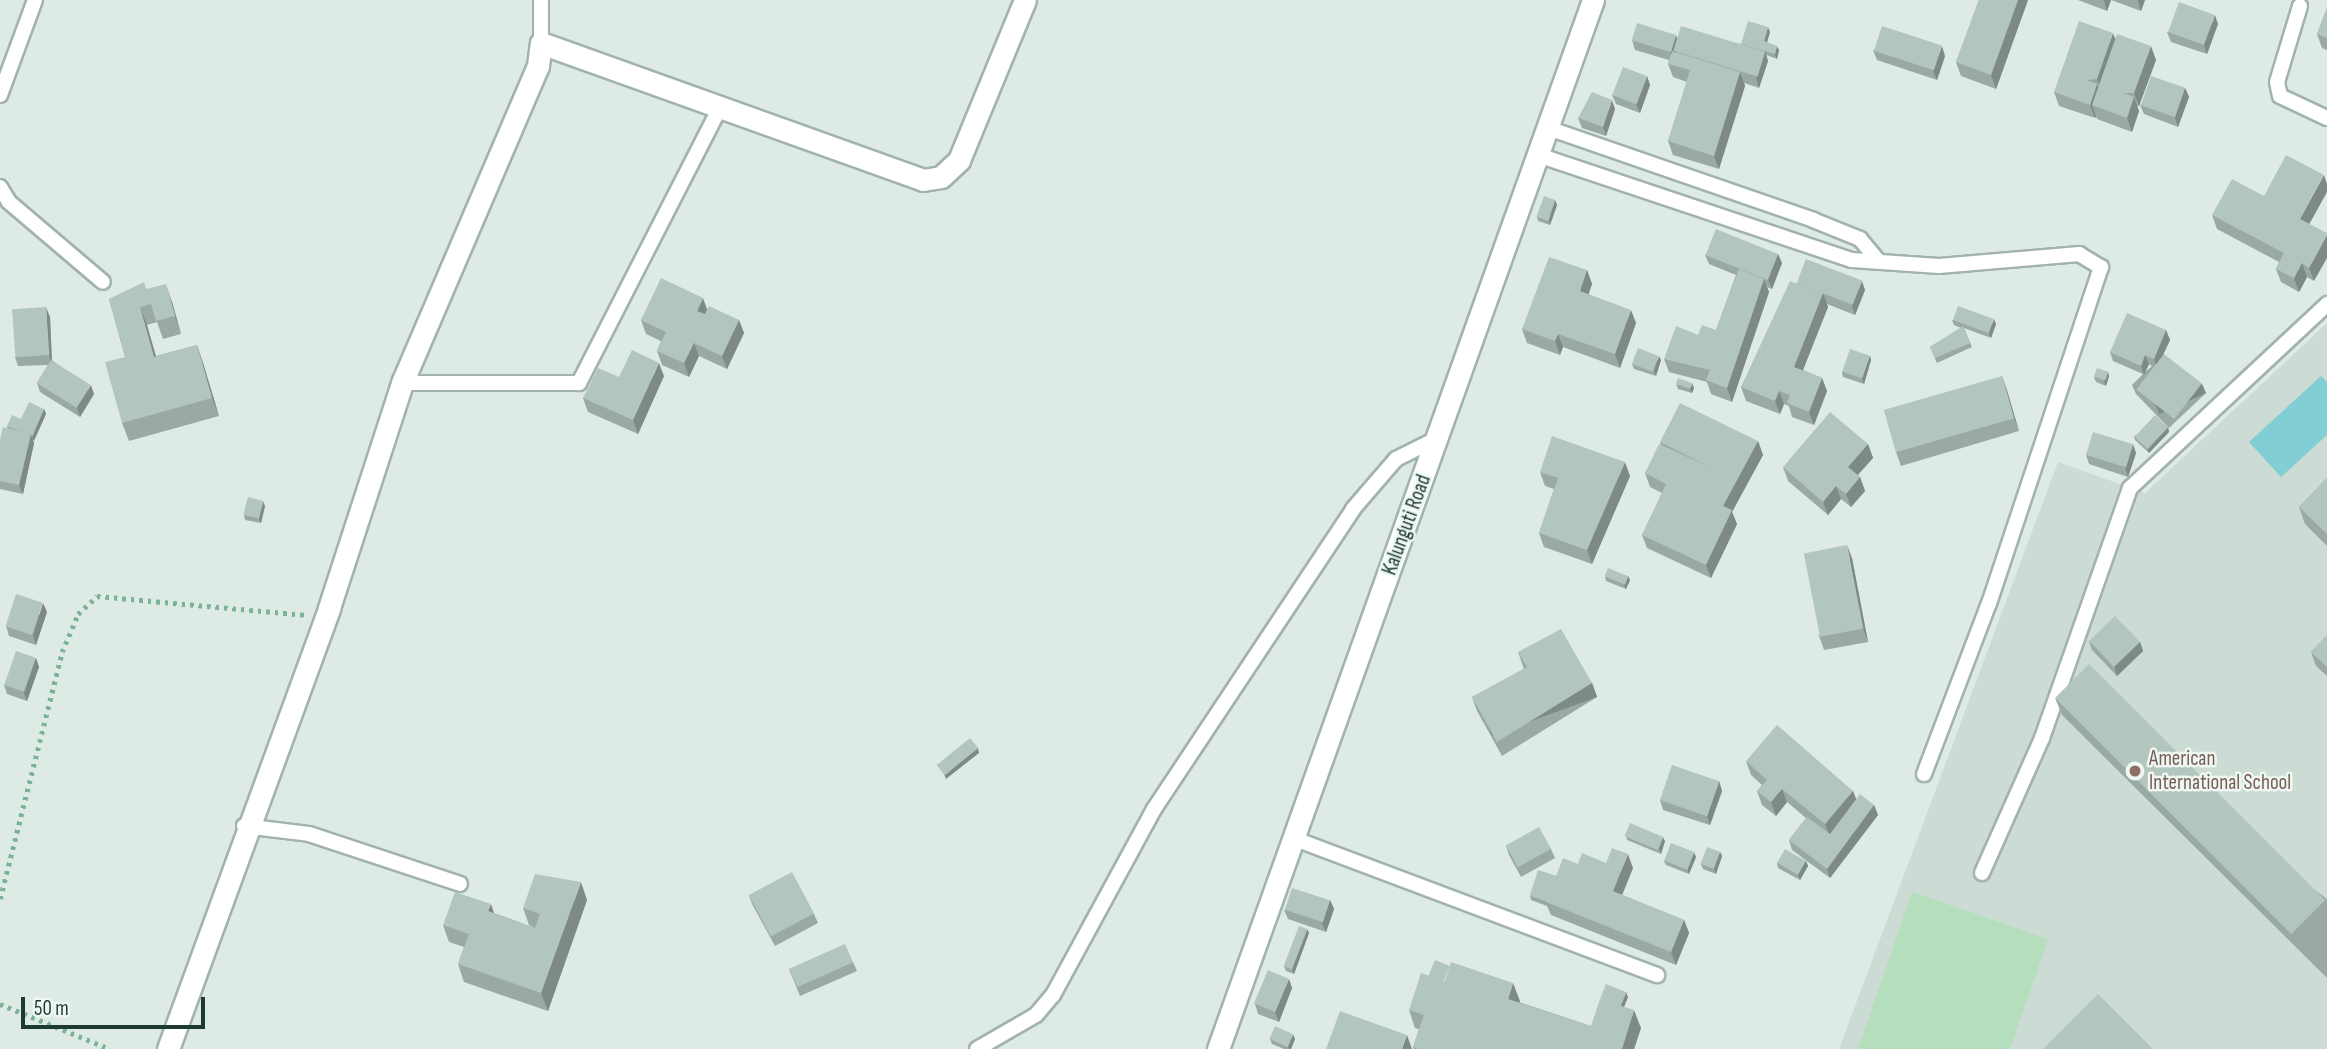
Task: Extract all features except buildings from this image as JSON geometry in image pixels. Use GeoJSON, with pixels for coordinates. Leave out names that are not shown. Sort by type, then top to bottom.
{"type":"FeatureCollection","features":[{"type":"Feature","properties":{"kind":"street"},"geometry":{"type":"LineString","coordinates":[[168,1049],[244,826],[329,608],[402,383],[538,66],[541,43],[719,110],[923,180],[941,177],[959,160],[1025,0]]}},
{"type":"Feature","properties":{"kind":"street","name":"Kalunguti Road"},"geometry":{"type":"LineString","coordinates":[[1218,1049],[1593,0]]}},
{"type":"Feature","properties":{"kind":"lane"},"geometry":{"type":"LineString","coordinates":[[0,95],[35,0]]}},
{"type":"Feature","properties":{"kind":"lane"},"geometry":{"type":"LineString","coordinates":[[541,0],[541,43]]}},
{"type":"Feature","properties":{"kind":"lane"},"geometry":{"type":"LineString","coordinates":[[2300,6],[2277,82],[2280,96],[2327,118]]}},
{"type":"Feature","properties":{"kind":"lane"},"geometry":{"type":"LineString","coordinates":[[402,383],[579,383],[719,110]]}},
{"type":"Feature","properties":{"kind":"lane"},"geometry":{"type":"LineString","coordinates":[[1548,128],[1813,220],[1860,239],[1877,259]]}},
{"type":"Feature","properties":{"kind":"lane"},"geometry":{"type":"LineString","coordinates":[[1538,155],[1852,260],[1877,259],[1940,266],[2079,254],[2101,267],[1989,603],[1924,774]]}},
{"type":"Feature","properties":{"kind":"lane"},"geometry":{"type":"LineString","coordinates":[[0,187],[9,202],[103,282]]}},
{"type":"Feature","properties":{"kind":"lane"},"geometry":{"type":"LineString","coordinates":[[1982,873],[2042,737],[2130,488],[2327,304]]}},
{"type":"Feature","properties":{"kind":"lane"},"geometry":{"type":"LineString","coordinates":[[977,1049],[1036,1015],[1053,995],[1154,809],[1353,509],[1396,459],[1438,438]]}},
{"type":"Feature","properties":{"kind":"lane"},"geometry":{"type":"LineString","coordinates":[[244,826],[309,834],[460,884]]}},
{"type":"Feature","properties":{"kind":"lane"},"geometry":{"type":"LineString","coordinates":[[1295,839],[1657,975]]}},
{"type":"Feature","properties":{"kind":"path"},"geometry":{"type":"LineString","coordinates":[[0,900],[62,652],[78,614],[97,596],[168,598],[254,615],[299,617],[329,608]]}},
{"type":"Feature","properties":{"kind":"path"},"geometry":{"type":"LineString","coordinates":[[0,1004],[110,1049]]}},
{"type":"Feature","properties":{"kind":"shaded area","name":"American International School"},"geometry":{"type":"Polygon","coordinates":[[[2327,323],[2327,1049],[1839,1049],[2058,462],[2145,493],[2327,323]]]}},
{"type":"Feature","properties":{"kind":"green space"},"geometry":{"type":"Polygon","coordinates":[[[1912,892],[2048,939],[2010,1049],[1858,1049],[1912,892]]]}},
{"type":"Feature","properties":{"kind":"water"},"geometry":{"type":"Polygon","coordinates":[[[2321,376],[2327,382],[2327,435],[2281,477],[2249,442],[2321,376]]]}},
{"type":"Feature","properties":{"kind":"place","name":"American International School"},"geometry":{"type":"Point","coordinates":[2135,771]}}]}
